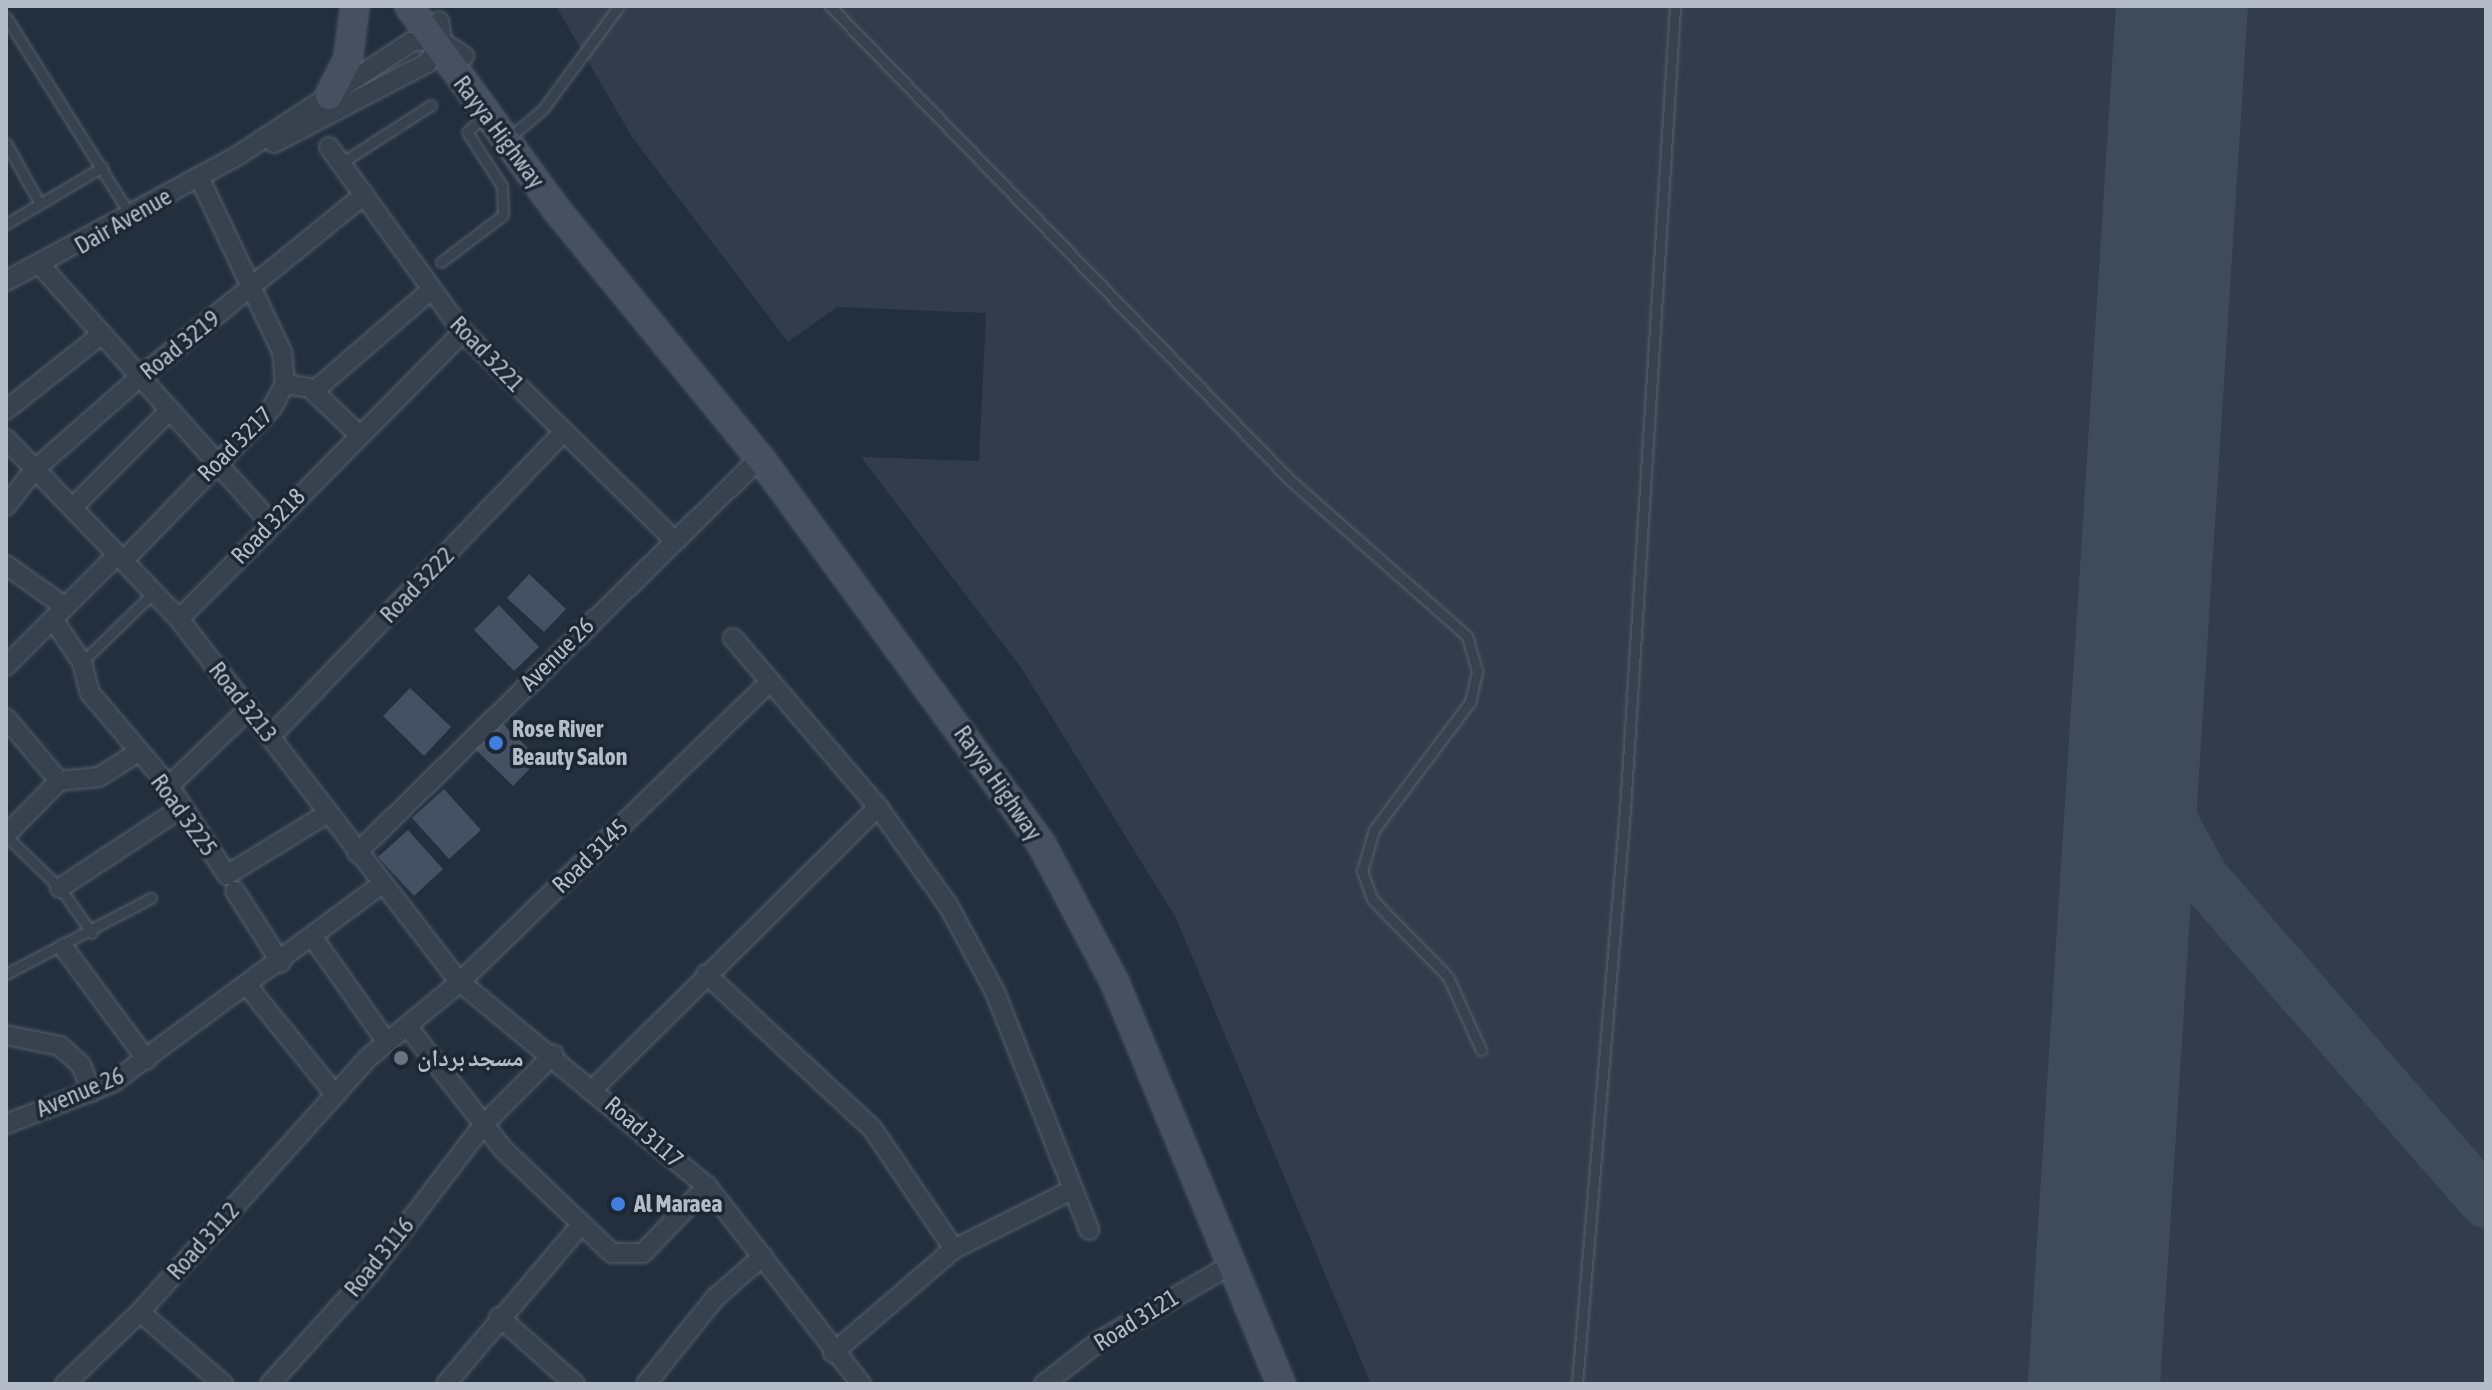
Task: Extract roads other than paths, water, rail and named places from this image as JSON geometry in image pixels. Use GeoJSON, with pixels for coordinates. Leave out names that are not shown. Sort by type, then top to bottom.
{"type":"FeatureCollection","features":[{"type":"Feature","properties":{"kind":"main road"},"geometry":{"type":"LineString","coordinates":[[329,96],[348,59],[355,6]]}},
{"type":"Feature","properties":{"kind":"main road","name":"Rayya Highway"},"geometry":{"type":"LineString","coordinates":[[409,6],[440,36],[517,131],[597,252]]}},
{"type":"Feature","properties":{"kind":"main road","name":"Rayya Highway"},"geometry":{"type":"LineString","coordinates":[[440,36],[485,115],[760,458],[1063,878],[1232,1264],[1281,1384]]}},
{"type":"Feature","properties":{"kind":"street","name":"Dair Avenue"},"geometry":{"type":"LineString","coordinates":[[6,281],[42,267],[131,218],[237,156],[329,96],[440,36]]}},
{"type":"Feature","properties":{"kind":"street","name":"Dair Avenue"},"geometry":{"type":"LineString","coordinates":[[237,156],[338,111],[440,36]]}},
{"type":"Feature","properties":{"kind":"street","name":"Road 3221"},"geometry":{"type":"LineString","coordinates":[[329,147],[430,291],[463,332],[673,539]]}},
{"type":"Feature","properties":{"kind":"street","name":"Road 3217"},"geometry":{"type":"LineString","coordinates":[[6,666],[272,408],[285,384],[282,352],[199,177]]}},
{"type":"Feature","properties":{"kind":"street","name":"Road 3219"},"geometry":{"type":"LineString","coordinates":[[6,506],[34,470],[140,377],[364,195]]}},
{"type":"Feature","properties":{"kind":"street"},"geometry":{"type":"LineString","coordinates":[[42,267],[270,522]]}},
{"type":"Feature","properties":{"kind":"street"},"geometry":{"type":"LineString","coordinates":[[314,391],[430,291]]}},
{"type":"Feature","properties":{"kind":"street","name":"Road 3218"},"geometry":{"type":"LineString","coordinates":[[179,619],[270,522],[463,332]]}},
{"type":"Feature","properties":{"kind":"street"},"geometry":{"type":"LineString","coordinates":[[6,410],[102,334]]}},
{"type":"Feature","properties":{"kind":"street"},"geometry":{"type":"LineString","coordinates":[[285,384],[314,391],[359,435]]}},
{"type":"Feature","properties":{"kind":"street"},"geometry":{"type":"LineString","coordinates":[[73,507],[170,410]]}},
{"type":"Feature","properties":{"kind":"street","name":"Road 3222"},"geometry":{"type":"LineString","coordinates":[[271,736],[563,433]]}},
{"type":"Feature","properties":{"kind":"street","name":"Road 3213"},"geometry":{"type":"LineString","coordinates":[[6,439],[179,619],[271,736],[325,815],[460,982]]}},
{"type":"Feature","properties":{"kind":"street","name":"Avenue 26"},"geometry":{"type":"LineString","coordinates":[[357,853],[673,539],[760,458]]}},
{"type":"Feature","properties":{"kind":"street"},"geometry":{"type":"LineString","coordinates":[[6,565],[60,614]]}},
{"type":"Feature","properties":{"kind":"street","name":"Road 3225"},"geometry":{"type":"LineString","coordinates":[[60,614],[82,662],[90,693],[137,753],[169,786],[227,875],[325,815]]}},
{"type":"Feature","properties":{"kind":"street"},"geometry":{"type":"LineString","coordinates":[[733,638],[878,807],[974,948],[1089,1230]]}},
{"type":"Feature","properties":{"kind":"street","name":"Road 3145"},"geometry":{"type":"LineString","coordinates":[[408,1027],[460,982],[770,682]]}},
{"type":"Feature","properties":{"kind":"street"},"geometry":{"type":"LineString","coordinates":[[169,786],[249,709]]}},
{"type":"Feature","properties":{"kind":"street"},"geometry":{"type":"LineString","coordinates":[[7,719],[59,781]]}},
{"type":"Feature","properties":{"kind":"street"},"geometry":{"type":"LineString","coordinates":[[6,835],[59,781],[99,777],[137,753]]}},
{"type":"Feature","properties":{"kind":"street"},"geometry":{"type":"LineString","coordinates":[[60,888],[183,807]]}},
{"type":"Feature","properties":{"kind":"street"},"geometry":{"type":"LineString","coordinates":[[594,1088],[878,807]]}},
{"type":"Feature","properties":{"kind":"street","name":"Avenue 26"},"geometry":{"type":"LineString","coordinates":[[6,1124],[92,1092],[147,1060],[249,988],[382,884]]}},
{"type":"Feature","properties":{"kind":"street"},"geometry":{"type":"LineString","coordinates":[[235,891],[281,963]]}},
{"type":"Feature","properties":{"kind":"street"},"geometry":{"type":"LineString","coordinates":[[314,939],[386,1041]]}},
{"type":"Feature","properties":{"kind":"street"},"geometry":{"type":"LineString","coordinates":[[64,948],[147,1060]]}},
{"type":"Feature","properties":{"kind":"street"},"geometry":{"type":"LineString","coordinates":[[706,974],[872,1128],[954,1249]]}},
{"type":"Feature","properties":{"kind":"street","name":"Road 3117"},"geometry":{"type":"LineString","coordinates":[[460,982],[554,1054],[707,1186],[763,1256],[833,1353],[861,1384]]}},
{"type":"Feature","properties":{"kind":"street"},"geometry":{"type":"LineString","coordinates":[[249,988],[334,1093]]}},
{"type":"Feature","properties":{"kind":"street"},"geometry":{"type":"LineString","coordinates":[[408,1027],[483,1125],[579,1227],[612,1253],[633,1258],[707,1186]]}},
{"type":"Feature","properties":{"kind":"street","name":"Road 3112"},"geometry":{"type":"LineString","coordinates":[[65,1384],[140,1312],[334,1093],[386,1041],[408,1027]]}},
{"type":"Feature","properties":{"kind":"street"},"geometry":{"type":"LineString","coordinates":[[6,1035],[67,1050],[92,1092]]}},
{"type":"Feature","properties":{"kind":"street","name":"Road 3116"},"geometry":{"type":"LineString","coordinates":[[270,1384],[370,1273],[483,1125],[554,1054]]}},
{"type":"Feature","properties":{"kind":"street"},"geometry":{"type":"LineString","coordinates":[[833,1353],[954,1249],[1072,1190]]}},
{"type":"Feature","properties":{"kind":"street"},"geometry":{"type":"LineString","coordinates":[[446,1384],[499,1317],[579,1227]]}},
{"type":"Feature","properties":{"kind":"street"},"geometry":{"type":"LineString","coordinates":[[646,1384],[716,1297],[763,1256]]}},
{"type":"Feature","properties":{"kind":"street","name":"Road 3121"},"geometry":{"type":"LineString","coordinates":[[1044,1384],[1101,1340],[1232,1264]]}},
{"type":"Feature","properties":{"kind":"street"},"geometry":{"type":"LineString","coordinates":[[140,1312],[223,1384]]}},
{"type":"Feature","properties":{"kind":"street"},"geometry":{"type":"LineString","coordinates":[[499,1317],[575,1384]]}},
{"type":"Feature","properties":{"kind":"lane"},"geometry":{"type":"LineString","coordinates":[[517,131],[543,109],[619,6]]}},
{"type":"Feature","properties":{"kind":"lane"},"geometry":{"type":"LineString","coordinates":[[830,6],[1290,480],[1467,636],[1477,672],[1470,702],[1374,830],[1362,871],[1372,899],[1448,977],[1481,1050]]}},
{"type":"Feature","properties":{"kind":"lane"},"geometry":{"type":"LineString","coordinates":[[1577,1384],[1625,810],[1675,6]]}},
{"type":"Feature","properties":{"kind":"lane"},"geometry":{"type":"LineString","coordinates":[[6,17],[131,218]]}},
{"type":"Feature","properties":{"kind":"lane"},"geometry":{"type":"LineString","coordinates":[[341,163],[431,105]]}},
{"type":"Feature","properties":{"kind":"lane"},"geometry":{"type":"LineString","coordinates":[[441,262],[497,222],[506,205],[467,132],[485,115]]}},
{"type":"Feature","properties":{"kind":"lane"},"geometry":{"type":"LineString","coordinates":[[6,143],[40,204]]}},
{"type":"Feature","properties":{"kind":"lane"},"geometry":{"type":"LineString","coordinates":[[6,224],[102,167]]}},
{"type":"Feature","properties":{"kind":"lane"},"geometry":{"type":"LineString","coordinates":[[82,662],[155,591]]}},
{"type":"Feature","properties":{"kind":"lane"},"geometry":{"type":"LineString","coordinates":[[6,835],[60,888],[92,933]]}},
{"type":"Feature","properties":{"kind":"lane"},"geometry":{"type":"LineString","coordinates":[[6,974],[64,948],[151,898]]}},
{"type":"Feature","properties":{"kind":"place","name":"Rose River Beauty Salon"},"geometry":{"type":"Point","coordinates":[496,743]}},
{"type":"Feature","properties":{"kind":"place","name":"مسجد بردان"},"geometry":{"type":"Point","coordinates":[401,1058]}},
{"type":"Feature","properties":{"kind":"place","name":"Al Maraea"},"geometry":{"type":"Point","coordinates":[618,1204]}}]}
